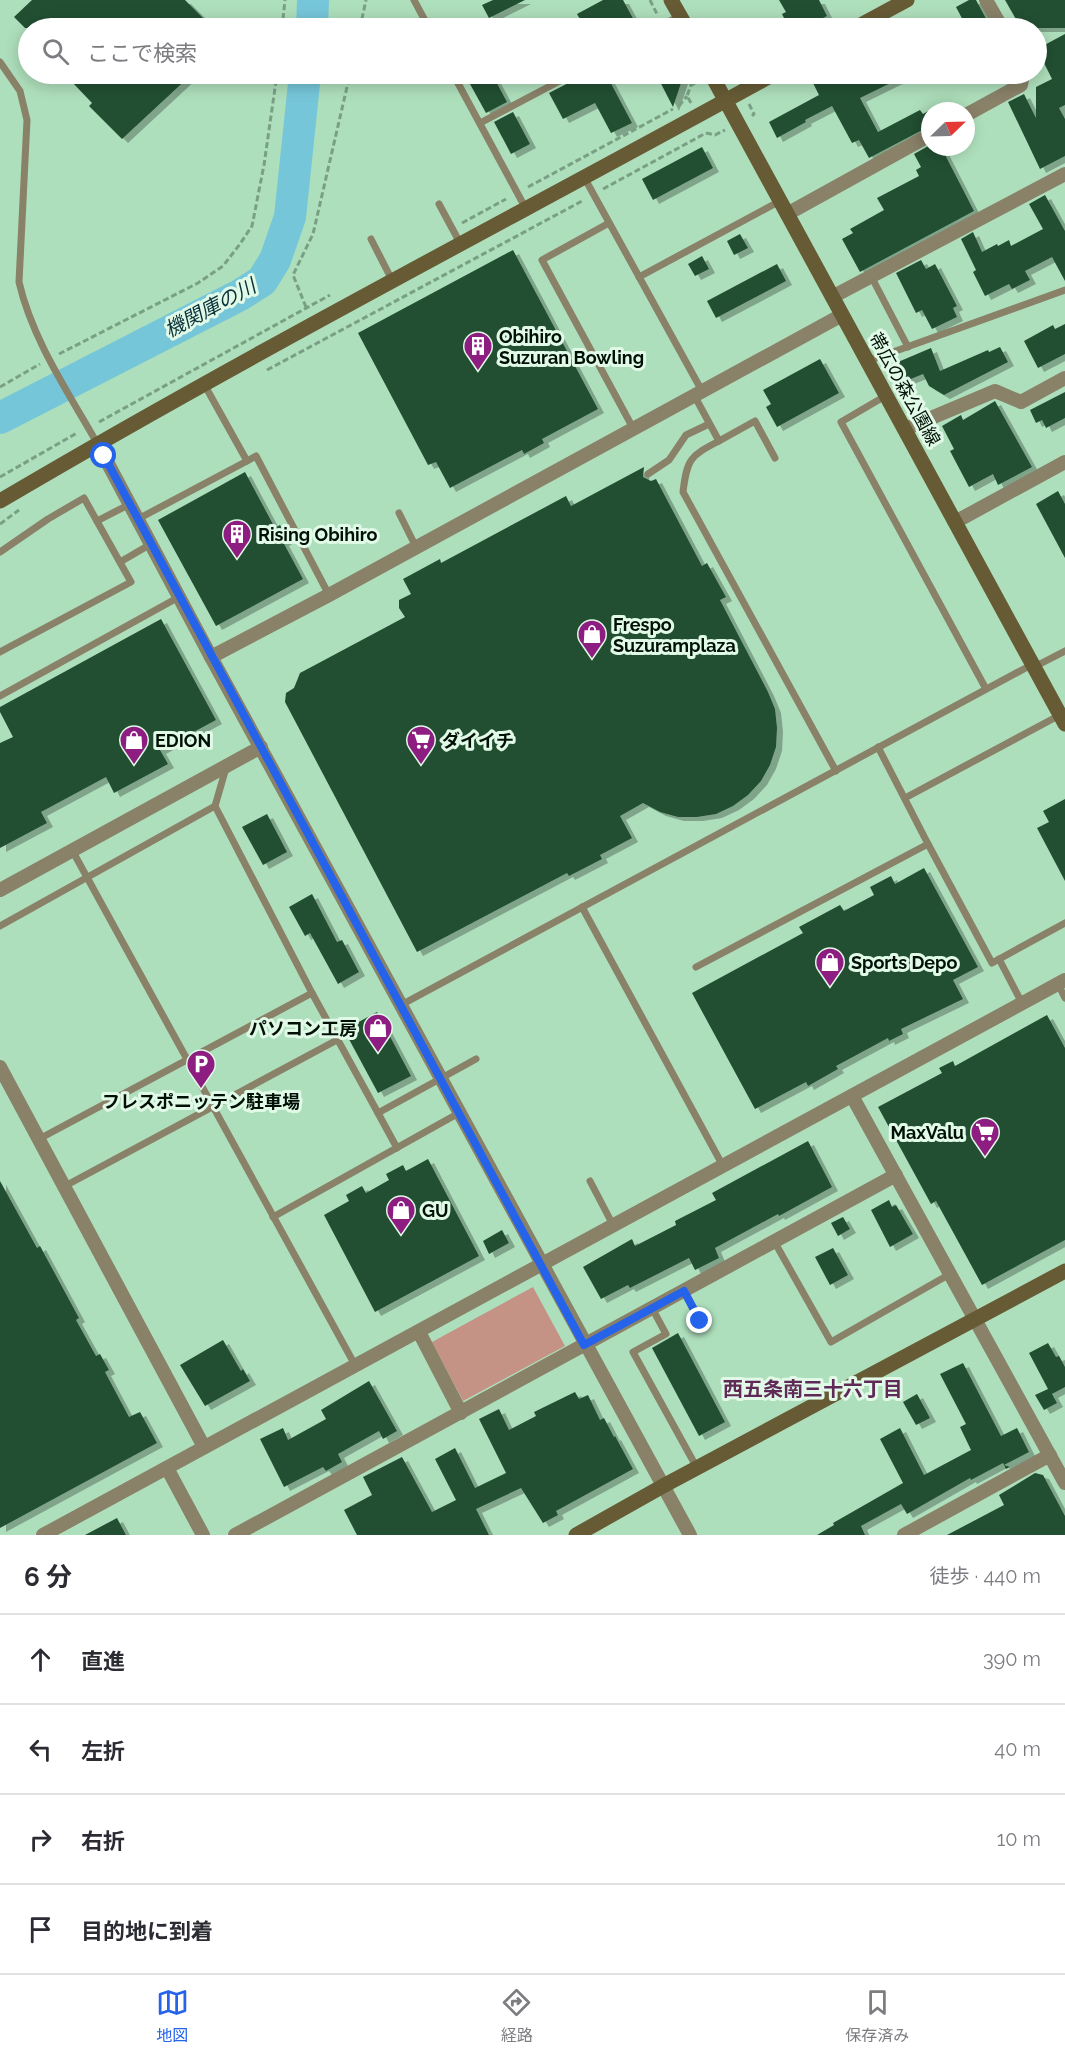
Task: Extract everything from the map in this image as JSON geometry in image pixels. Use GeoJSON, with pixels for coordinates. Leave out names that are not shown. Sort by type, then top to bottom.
{"type":"FeatureCollection","features":[{"type":"Feature","properties":{"kind":"street"},"geometry":{"type":"LineString","coordinates":[[671,0],[681,18]]}},
{"type":"Feature","properties":{"kind":"street"},"geometry":{"type":"LineString","coordinates":[[874,18],[907,0]]}},
{"type":"Feature","properties":{"kind":"street"},"geometry":{"type":"LineString","coordinates":[[986,0],[996,18]]}},
{"type":"Feature","properties":{"kind":"street","name":"帯広の森公園線"},"geometry":{"type":"LineString","coordinates":[[717,84],[1063,719]]}},
{"type":"Feature","properties":{"kind":"street"},"geometry":{"type":"LineString","coordinates":[[0,501],[97,443],[460,243],[756,84]]}},
{"type":"Feature","properties":{"kind":"street"},"geometry":{"type":"LineString","coordinates":[[975,110],[1021,84]]}},
{"type":"Feature","properties":{"kind":"street"},"geometry":{"type":"LineString","coordinates":[[783,207],[921,139]]}},
{"type":"Feature","properties":{"kind":"street"},"geometry":{"type":"LineString","coordinates":[[832,297],[1065,174]]}},
{"type":"Feature","properties":{"kind":"street"},"geometry":{"type":"LineString","coordinates":[[211,657],[842,315]]}},
{"type":"Feature","properties":{"kind":"street"},"geometry":{"type":"LineString","coordinates":[[905,429],[995,391],[1021,402],[1065,378]]}},
{"type":"Feature","properties":{"kind":"street"},"geometry":{"type":"LineString","coordinates":[[97,443],[584,1345],[690,1535]]}},
{"type":"Feature","properties":{"kind":"street"},"geometry":{"type":"LineString","coordinates":[[955,522],[1065,462]]}},
{"type":"Feature","properties":{"kind":"street"},"geometry":{"type":"LineString","coordinates":[[0,890],[261,747]]}},
{"type":"Feature","properties":{"kind":"street"},"geometry":{"type":"LineString","coordinates":[[43,1535],[1061,982]]}},
{"type":"Feature","properties":{"kind":"street"},"geometry":{"type":"LineString","coordinates":[[0,1067],[204,1447]]}},
{"type":"Feature","properties":{"kind":"street"},"geometry":{"type":"LineString","coordinates":[[852,1096],[1065,1483]]}},
{"type":"Feature","properties":{"kind":"street"},"geometry":{"type":"LineString","coordinates":[[235,1535],[896,1175]]}},
{"type":"Feature","properties":{"kind":"street"},"geometry":{"type":"LineString","coordinates":[[576,1535],[1065,1271]]}},
{"type":"Feature","properties":{"kind":"street"},"geometry":{"type":"LineString","coordinates":[[419,1332],[461,1413]]}},
{"type":"Feature","properties":{"kind":"street"},"geometry":{"type":"LineString","coordinates":[[904,1535],[1050,1455]]}},
{"type":"Feature","properties":{"kind":"street"},"geometry":{"type":"LineString","coordinates":[[167,1468],[203,1535]]}},
{"type":"Feature","properties":{"kind":"lane"},"geometry":{"type":"LineString","coordinates":[[414,0],[424,18]]}},
{"type":"Feature","properties":{"kind":"lane"},"geometry":{"type":"LineString","coordinates":[[0,62],[20,92],[27,120],[19,282],[25,307],[50,359],[97,443]]}},
{"type":"Feature","properties":{"kind":"lane"},"geometry":{"type":"LineString","coordinates":[[459,84],[526,209]]}},
{"type":"Feature","properties":{"kind":"lane"},"geometry":{"type":"LineString","coordinates":[[480,123],[554,84]]}},
{"type":"Feature","properties":{"kind":"lane"},"geometry":{"type":"LineString","coordinates":[[584,177],[639,277],[698,393],[719,441]]}},
{"type":"Feature","properties":{"kind":"lane"},"geometry":{"type":"LineString","coordinates":[[439,204],[460,243]]}},
{"type":"Feature","properties":{"kind":"lane"},"geometry":{"type":"LineString","coordinates":[[639,277],[783,207]]}},
{"type":"Feature","properties":{"kind":"lane"},"geometry":{"type":"LineString","coordinates":[[609,223],[542,260],[633,428]]}},
{"type":"Feature","properties":{"kind":"lane"},"geometry":{"type":"LineString","coordinates":[[371,239],[393,281]]}},
{"type":"Feature","properties":{"kind":"lane"},"geometry":{"type":"LineString","coordinates":[[871,276],[908,347]]}},
{"type":"Feature","properties":{"kind":"lane"},"geometry":{"type":"LineString","coordinates":[[868,361],[1065,290]]}},
{"type":"Feature","properties":{"kind":"lane"},"geometry":{"type":"LineString","coordinates":[[204,384],[247,461]]}},
{"type":"Feature","properties":{"kind":"lane"},"geometry":{"type":"LineString","coordinates":[[886,395],[841,422],[986,689]]}},
{"type":"Feature","properties":{"kind":"lane"},"geometry":{"type":"LineString","coordinates":[[775,458],[754,421],[695,453],[686,472],[683,492],[836,771]]}},
{"type":"Feature","properties":{"kind":"lane"},"geometry":{"type":"LineString","coordinates":[[648,474],[669,460],[686,435],[710,424]]}},
{"type":"Feature","properties":{"kind":"lane"},"geometry":{"type":"LineString","coordinates":[[138,519],[256,456],[329,595]]}},
{"type":"Feature","properties":{"kind":"lane"},"geometry":{"type":"LineString","coordinates":[[0,552],[48,519],[84,498],[131,582],[0,652]]}},
{"type":"Feature","properties":{"kind":"lane"},"geometry":{"type":"LineString","coordinates":[[98,521],[130,504]]}},
{"type":"Feature","properties":{"kind":"lane"},"geometry":{"type":"LineString","coordinates":[[399,513],[416,547]]}},
{"type":"Feature","properties":{"kind":"lane"},"geometry":{"type":"LineString","coordinates":[[120,562],[151,544]]}},
{"type":"Feature","properties":{"kind":"lane"},"geometry":{"type":"LineString","coordinates":[[0,696],[179,597]]}},
{"type":"Feature","properties":{"kind":"lane"},"geometry":{"type":"LineString","coordinates":[[401,1005],[986,689],[1065,651]]}},
{"type":"Feature","properties":{"kind":"lane"},"geometry":{"type":"LineString","coordinates":[[905,798],[1063,719]]}},
{"type":"Feature","properties":{"kind":"lane"},"geometry":{"type":"LineString","coordinates":[[878,747],[992,963],[1065,923]]}},
{"type":"Feature","properties":{"kind":"lane"},"geometry":{"type":"LineString","coordinates":[[227,765],[215,806],[312,993],[397,1148]]}},
{"type":"Feature","properties":{"kind":"lane"},"geometry":{"type":"LineString","coordinates":[[0,926],[215,806]]}},
{"type":"Feature","properties":{"kind":"lane"},"geometry":{"type":"LineString","coordinates":[[696,967],[928,844]]}},
{"type":"Feature","properties":{"kind":"lane"},"geometry":{"type":"LineString","coordinates":[[72,850],[355,1365]]}},
{"type":"Feature","properties":{"kind":"lane"},"geometry":{"type":"LineString","coordinates":[[582,907],[723,1166]]}},
{"type":"Feature","properties":{"kind":"lane"},"geometry":{"type":"LineString","coordinates":[[999,959],[1022,1003]]}},
{"type":"Feature","properties":{"kind":"lane"},"geometry":{"type":"LineString","coordinates":[[1061,982],[1065,998]]}},
{"type":"Feature","properties":{"kind":"lane"},"geometry":{"type":"LineString","coordinates":[[39,1139],[312,993]]}},
{"type":"Feature","properties":{"kind":"lane"},"geometry":{"type":"LineString","coordinates":[[65,1186],[338,1040]]}},
{"type":"Feature","properties":{"kind":"lane"},"geometry":{"type":"LineString","coordinates":[[378,1113],[476,1059]]}},
{"type":"Feature","properties":{"kind":"lane"},"geometry":{"type":"LineString","coordinates":[[273,1216],[459,1113]]}},
{"type":"Feature","properties":{"kind":"lane"},"geometry":{"type":"LineString","coordinates":[[590,1181],[613,1225]]}},
{"type":"Feature","properties":{"kind":"lane"},"geometry":{"type":"LineString","coordinates":[[774,1242],[831,1342],[950,1274]]}},
{"type":"Feature","properties":{"kind":"lane"},"geometry":{"type":"LineString","coordinates":[[684,1291],[700,1321]]}},
{"type":"Feature","properties":{"kind":"lane"},"geometry":{"type":"LineString","coordinates":[[652,1308],[666,1334],[633,1352],[697,1468]]}},
{"type":"Feature","properties":{"kind":"path"},"geometry":{"type":"LineString","coordinates":[[283,18],[285,0]]}},
{"type":"Feature","properties":{"kind":"path"},"geometry":{"type":"LineString","coordinates":[[362,18],[366,0]]}},
{"type":"Feature","properties":{"kind":"path"},"geometry":{"type":"LineString","coordinates":[[0,387],[198,283],[223,266],[252,226],[264,165],[276,84]]}},
{"type":"Feature","properties":{"kind":"path"},"geometry":{"type":"LineString","coordinates":[[0,477],[306,307],[293,275],[313,234],[348,84]]}},
{"type":"Feature","properties":{"kind":"path"},"geometry":{"type":"LineString","coordinates":[[266,370],[706,133]]}},
{"type":"Feature","properties":{"kind":"path"},"geometry":{"type":"LineString","coordinates":[[0,524],[24,507]]}},
{"type":"Feature","properties":{"kind":"shaded area"},"geometry":{"type":"Polygon","coordinates":[[[533,1287],[565,1346],[463,1401],[432,1342],[533,1287]]]}},
{"type":"Feature","properties":{"kind":"building"},"geometry":{"type":"Polygon","coordinates":[[[32,0],[185,0],[203,18],[18,18],[18,21],[14,17],[32,0]]]}},
{"type":"Feature","properties":{"kind":"building"},"geometry":{"type":"Polygon","coordinates":[[[493,0],[525,0],[489,18],[482,5],[493,0]]]}},
{"type":"Feature","properties":{"kind":"building"},"geometry":{"type":"Polygon","coordinates":[[[603,0],[623,0],[633,18],[579,18],[577,14],[603,0]]]}},
{"type":"Feature","properties":{"kind":"building"},"geometry":{"type":"Polygon","coordinates":[[[779,0],[819,0],[827,16],[823,18],[784,18],[782,14],[786,12],[779,0]]]}},
{"type":"Feature","properties":{"kind":"building"},"geometry":{"type":"Polygon","coordinates":[[[969,0],[976,0],[986,18],[962,18],[956,7],[969,0]]]}},
{"type":"Feature","properties":{"kind":"building"},"geometry":{"type":"Polygon","coordinates":[[[1005,0],[1065,0],[1065,28],[1047,28],[1047,18],[1015,18],[1005,0]]]}},
{"type":"Feature","properties":{"kind":"building"},"geometry":{"type":"Polygon","coordinates":[[[1065,34],[1065,105],[1059,108],[1065,119],[1065,156],[1040,169],[1008,102],[1024,94],[1036,118],[1036,87],[1047,84],[1052,79],[1047,69],[1047,44],[1065,34]]]}},
{"type":"Feature","properties":{"kind":"building"},"geometry":{"type":"Polygon","coordinates":[[[74,84],[181,84],[122,139],[89,106],[92,103],[74,84]]]}},
{"type":"Feature","properties":{"kind":"building"},"geometry":{"type":"Polygon","coordinates":[[[470,84],[497,84],[507,102],[486,113],[470,84]]]}},
{"type":"Feature","properties":{"kind":"building"},"geometry":{"type":"Polygon","coordinates":[[[566,84],[611,84],[632,123],[611,133],[595,103],[563,119],[549,93],[566,84]]]}},
{"type":"Feature","properties":{"kind":"building"},"geometry":{"type":"Polygon","coordinates":[[[661,84],[681,84],[673,107],[661,84]]]}},
{"type":"Feature","properties":{"kind":"building"},"geometry":{"type":"Polygon","coordinates":[[[814,84],[889,84],[860,98],[878,132],[921,111],[921,131],[869,158],[859,140],[852,143],[832,106],[777,138],[769,122],[819,95],[814,84]]]}},
{"type":"Feature","properties":{"kind":"building"},"geometry":{"type":"Polygon","coordinates":[[[513,112],[530,144],[511,154],[494,122],[513,112]]]}},
{"type":"Feature","properties":{"kind":"building"},"geometry":{"type":"Polygon","coordinates":[[[702,147],[713,168],[653,200],[642,179],[702,147]]]}},
{"type":"Feature","properties":{"kind":"building"},"geometry":{"type":"Polygon","coordinates":[[[921,150],[921,156],[946,156],[974,211],[860,272],[842,239],[853,233],[850,229],[884,210],[877,198],[919,176],[916,170],[921,167],[914,154],[921,150]]]}},
{"type":"Feature","properties":{"kind":"building"},"geometry":{"type":"Polygon","coordinates":[[[1045,195],[1065,231],[1065,281],[1052,257],[1025,271],[1030,280],[1012,289],[1009,284],[985,296],[961,239],[973,232],[982,252],[1009,240],[1011,246],[1043,229],[1029,204],[1045,195]]]}},
{"type":"Feature","properties":{"kind":"building"},"geometry":{"type":"Polygon","coordinates":[[[740,234],[748,248],[734,255],[727,241],[740,234]]]}},
{"type":"Feature","properties":{"kind":"building","name":"Obihiro Suzuran Bowling"},"geometry":{"type":"Polygon","coordinates":[[[513,250],[598,409],[542,439],[544,443],[524,454],[522,450],[450,488],[436,462],[428,465],[358,333],[513,250]]]}},
{"type":"Feature","properties":{"kind":"building"},"geometry":{"type":"Polygon","coordinates":[[[702,256],[709,269],[695,276],[688,264],[702,256]]]}},
{"type":"Feature","properties":{"kind":"building"},"geometry":{"type":"Polygon","coordinates":[[[921,260],[926,269],[935,264],[957,306],[953,308],[957,317],[932,329],[922,310],[916,313],[896,273],[921,260]]]}},
{"type":"Feature","properties":{"kind":"building"},"geometry":{"type":"Polygon","coordinates":[[[777,264],[786,281],[716,318],[707,301],[777,264]]]}},
{"type":"Feature","properties":{"kind":"building"},"geometry":{"type":"Polygon","coordinates":[[[1065,324],[1065,354],[1038,368],[1024,341],[1053,325],[1055,329],[1065,324]]]}},
{"type":"Feature","properties":{"kind":"building"},"geometry":{"type":"Polygon","coordinates":[[[1000,347],[1008,362],[944,395],[929,386],[923,374],[906,381],[898,362],[931,348],[940,371],[1000,347]]]}},
{"type":"Feature","properties":{"kind":"building"},"geometry":{"type":"Polygon","coordinates":[[[820,359],[839,393],[777,427],[766,407],[771,404],[763,390],[820,359]]]}},
{"type":"Feature","properties":{"kind":"building"},"geometry":{"type":"Polygon","coordinates":[[[1065,392],[1065,418],[1046,428],[1042,420],[1036,423],[1030,410],[1065,392]]]}},
{"type":"Feature","properties":{"kind":"building"},"geometry":{"type":"Polygon","coordinates":[[[995,401],[1032,467],[998,485],[993,474],[969,487],[950,451],[954,449],[942,426],[961,415],[963,420],[995,401]]]}},
{"type":"Feature","properties":{"kind":"building"},"geometry":{"type":"Polygon","coordinates":[[[644,467],[643,477],[651,481],[656,479],[702,566],[707,563],[726,597],[720,600],[768,692],[775,709],[777,728],[776,747],[770,765],[761,781],[748,795],[733,806],[716,814],[678,817],[660,812],[643,803],[620,816],[632,838],[600,855],[602,859],[569,876],[567,873],[417,952],[285,702],[286,693],[294,688],[300,673],[405,617],[399,608],[399,600],[411,594],[403,579],[440,559],[441,563],[566,496],[571,506],[644,467]]]}},
{"type":"Feature","properties":{"kind":"building","name":"Rising Obihiro"},"geometry":{"type":"Polygon","coordinates":[[[245,472],[275,528],[280,525],[288,539],[283,542],[303,579],[216,626],[158,520],[245,472]]]}},
{"type":"Feature","properties":{"kind":"building"},"geometry":{"type":"Polygon","coordinates":[[[1058,491],[1065,504],[1065,558],[1036,504],[1058,491]]]}},
{"type":"Feature","properties":{"kind":"building"},"geometry":{"type":"Polygon","coordinates":[[[161,619],[216,720],[160,750],[168,764],[114,793],[106,777],[41,812],[47,823],[0,848],[0,743],[13,737],[0,712],[0,707],[161,619]]]}},
{"type":"Feature","properties":{"kind":"building"},"geometry":{"type":"Polygon","coordinates":[[[1065,799],[1065,881],[1037,828],[1049,822],[1043,811],[1065,799]]]}},
{"type":"Feature","properties":{"kind":"building"},"geometry":{"type":"Polygon","coordinates":[[[267,814],[287,852],[263,865],[242,827],[267,814]]]}},
{"type":"Feature","properties":{"kind":"building","name":"Sports Depo"},"geometry":{"type":"Polygon","coordinates":[[[924,868],[978,967],[953,980],[963,999],[901,1029],[903,1034],[889,1041],[888,1038],[836,1066],[838,1069],[808,1086],[806,1082],[755,1109],[692,993],[803,933],[799,927],[840,905],[844,911],[874,895],[870,887],[891,876],[895,884],[924,868]]]}},
{"type":"Feature","properties":{"kind":"building"},"geometry":{"type":"Polygon","coordinates":[[[312,894],[337,942],[342,940],[359,972],[338,984],[310,933],[305,936],[289,907],[312,894]]]}},
{"type":"Feature","properties":{"kind":"building","name":"パソコン工房"},"geometry":{"type":"Polygon","coordinates":[[[377,1012],[411,1076],[378,1093],[344,1030],[377,1012]]]}},
{"type":"Feature","properties":{"kind":"building","name":"MaxValu"},"geometry":{"type":"Polygon","coordinates":[[[1047,1015],[1065,1048],[1065,1240],[982,1285],[936,1201],[931,1204],[878,1107],[942,1073],[939,1068],[953,1061],[955,1066],[1047,1015]]]}},
{"type":"Feature","properties":{"kind":"building"},"geometry":{"type":"Polygon","coordinates":[[[808,1141],[832,1187],[715,1248],[719,1258],[695,1270],[689,1258],[630,1288],[628,1285],[601,1299],[583,1267],[632,1239],[635,1246],[676,1225],[675,1221],[716,1200],[712,1193],[808,1141]]]}},
{"type":"Feature","properties":{"kind":"building","name":"GU"},"geometry":{"type":"Polygon","coordinates":[[[428,1159],[479,1256],[375,1312],[324,1215],[349,1201],[346,1195],[362,1186],[366,1193],[389,1180],[386,1174],[403,1165],[406,1171],[428,1159]]]}},
{"type":"Feature","properties":{"kind":"building"},"geometry":{"type":"Polygon","coordinates":[[[0,1181],[37,1248],[40,1246],[79,1318],[76,1320],[96,1356],[100,1354],[109,1370],[105,1372],[129,1417],[140,1412],[157,1443],[0,1528],[0,1181]]]}},
{"type":"Feature","properties":{"kind":"building"},"geometry":{"type":"Polygon","coordinates":[[[889,1200],[892,1207],[896,1205],[913,1234],[890,1247],[871,1210],[889,1200]]]}},
{"type":"Feature","properties":{"kind":"building"},"geometry":{"type":"Polygon","coordinates":[[[843,1217],[850,1229],[838,1236],[831,1223],[843,1217]]]}},
{"type":"Feature","properties":{"kind":"building"},"geometry":{"type":"Polygon","coordinates":[[[502,1230],[509,1243],[489,1254],[483,1241],[502,1230]]]}},
{"type":"Feature","properties":{"kind":"building"},"geometry":{"type":"Polygon","coordinates":[[[833,1248],[848,1275],[830,1285],[815,1257],[833,1248]]]}},
{"type":"Feature","properties":{"kind":"building"},"geometry":{"type":"Polygon","coordinates":[[[678,1333],[725,1422],[699,1436],[652,1348],[678,1333]]]}},
{"type":"Feature","properties":{"kind":"building"},"geometry":{"type":"Polygon","coordinates":[[[223,1340],[241,1371],[243,1369],[250,1381],[205,1406],[180,1365],[223,1340]]]}},
{"type":"Feature","properties":{"kind":"building"},"geometry":{"type":"Polygon","coordinates":[[[1048,1343],[1065,1367],[1065,1387],[1052,1394],[1057,1403],[1044,1410],[1035,1395],[1048,1389],[1029,1353],[1048,1343]]]}},
{"type":"Feature","properties":{"kind":"building"},"geometry":{"type":"Polygon","coordinates":[[[963,1363],[1001,1436],[1017,1428],[1029,1452],[971,1480],[970,1478],[907,1514],[901,1504],[861,1526],[865,1535],[817,1535],[834,1525],[833,1523],[903,1483],[880,1439],[900,1428],[924,1475],[971,1450],[960,1427],[966,1424],[940,1374],[963,1363]]]}},
{"type":"Feature","properties":{"kind":"building"},"geometry":{"type":"Polygon","coordinates":[[[369,1381],[397,1431],[383,1439],[379,1431],[338,1454],[342,1462],[326,1471],[323,1467],[284,1487],[260,1439],[283,1428],[288,1440],[326,1419],[321,1410],[369,1381]]]}},
{"type":"Feature","properties":{"kind":"building"},"geometry":{"type":"Polygon","coordinates":[[[575,1392],[579,1399],[588,1395],[600,1420],[604,1418],[633,1469],[556,1511],[558,1515],[543,1523],[521,1488],[476,1509],[489,1535],[357,1535],[344,1510],[372,1495],[363,1477],[402,1457],[432,1512],[456,1500],[435,1459],[455,1448],[475,1488],[506,1473],[479,1419],[499,1409],[509,1430],[536,1416],[534,1412],[575,1392]]]}},
{"type":"Feature","properties":{"kind":"building"},"geometry":{"type":"Polygon","coordinates":[[[917,1394],[930,1418],[916,1425],[903,1402],[917,1394]]]}},
{"type":"Feature","properties":{"kind":"building"},"geometry":{"type":"Polygon","coordinates":[[[1035,1473],[1043,1475],[1065,1516],[1065,1535],[947,1535],[1004,1505],[999,1495],[1035,1473]]]}},
{"type":"Feature","properties":{"kind":"building"},"geometry":{"type":"Polygon","coordinates":[[[117,1518],[126,1535],[85,1535],[117,1518]]]}},
{"type":"Feature","properties":{"kind":"waterway","name":"機関庫の川"},"geometry":{"type":"LineString","coordinates":[[312,18],[313,0]]}},
{"type":"Feature","properties":{"kind":"waterway","name":"機関庫の川"},"geometry":{"type":"LineString","coordinates":[[0,418],[240,295],[262,281],[275,260],[290,217],[304,84]]}},
{"type":"Feature","properties":{"kind":"place","name":"Obihiro Suzuran Bowling"},"geometry":{"type":"Point","coordinates":[478,372]}},
{"type":"Feature","properties":{"kind":"place","name":"Rising Obihiro"},"geometry":{"type":"Point","coordinates":[237,560]}},
{"type":"Feature","properties":{"kind":"place","name":"Frespo Suzuramplaza"},"geometry":{"type":"Point","coordinates":[592,660]}},
{"type":"Feature","properties":{"kind":"place","name":"EDION"},"geometry":{"type":"Point","coordinates":[134,766]}},
{"type":"Feature","properties":{"kind":"place","name":"ダイイチ"},"geometry":{"type":"Point","coordinates":[421,766]}},
{"type":"Feature","properties":{"kind":"place","name":"Sports Depo"},"geometry":{"type":"Point","coordinates":[830,988]}},
{"type":"Feature","properties":{"kind":"place","name":"パソコン工房"},"geometry":{"type":"Point","coordinates":[378,1054]}},
{"type":"Feature","properties":{"kind":"place","name":"フレスポニッテン駐車場"},"geometry":{"type":"Point","coordinates":[201,1090]}},
{"type":"Feature","properties":{"kind":"place","name":"MaxValu"},"geometry":{"type":"Point","coordinates":[985,1158]}},
{"type":"Feature","properties":{"kind":"place","name":"GU"},"geometry":{"type":"Point","coordinates":[401,1236]}},
{"type":"Feature","properties":{"kind":"district","name":"西五条南三十六丁目"},"geometry":{"type":"Point","coordinates":[813,1389]}},
{"type":"Feature","properties":{"kind":"route"},"geometry":{"type":"LineString","coordinates":[[104,456],[584,1345],[684,1291],[700,1321]]}}]}
